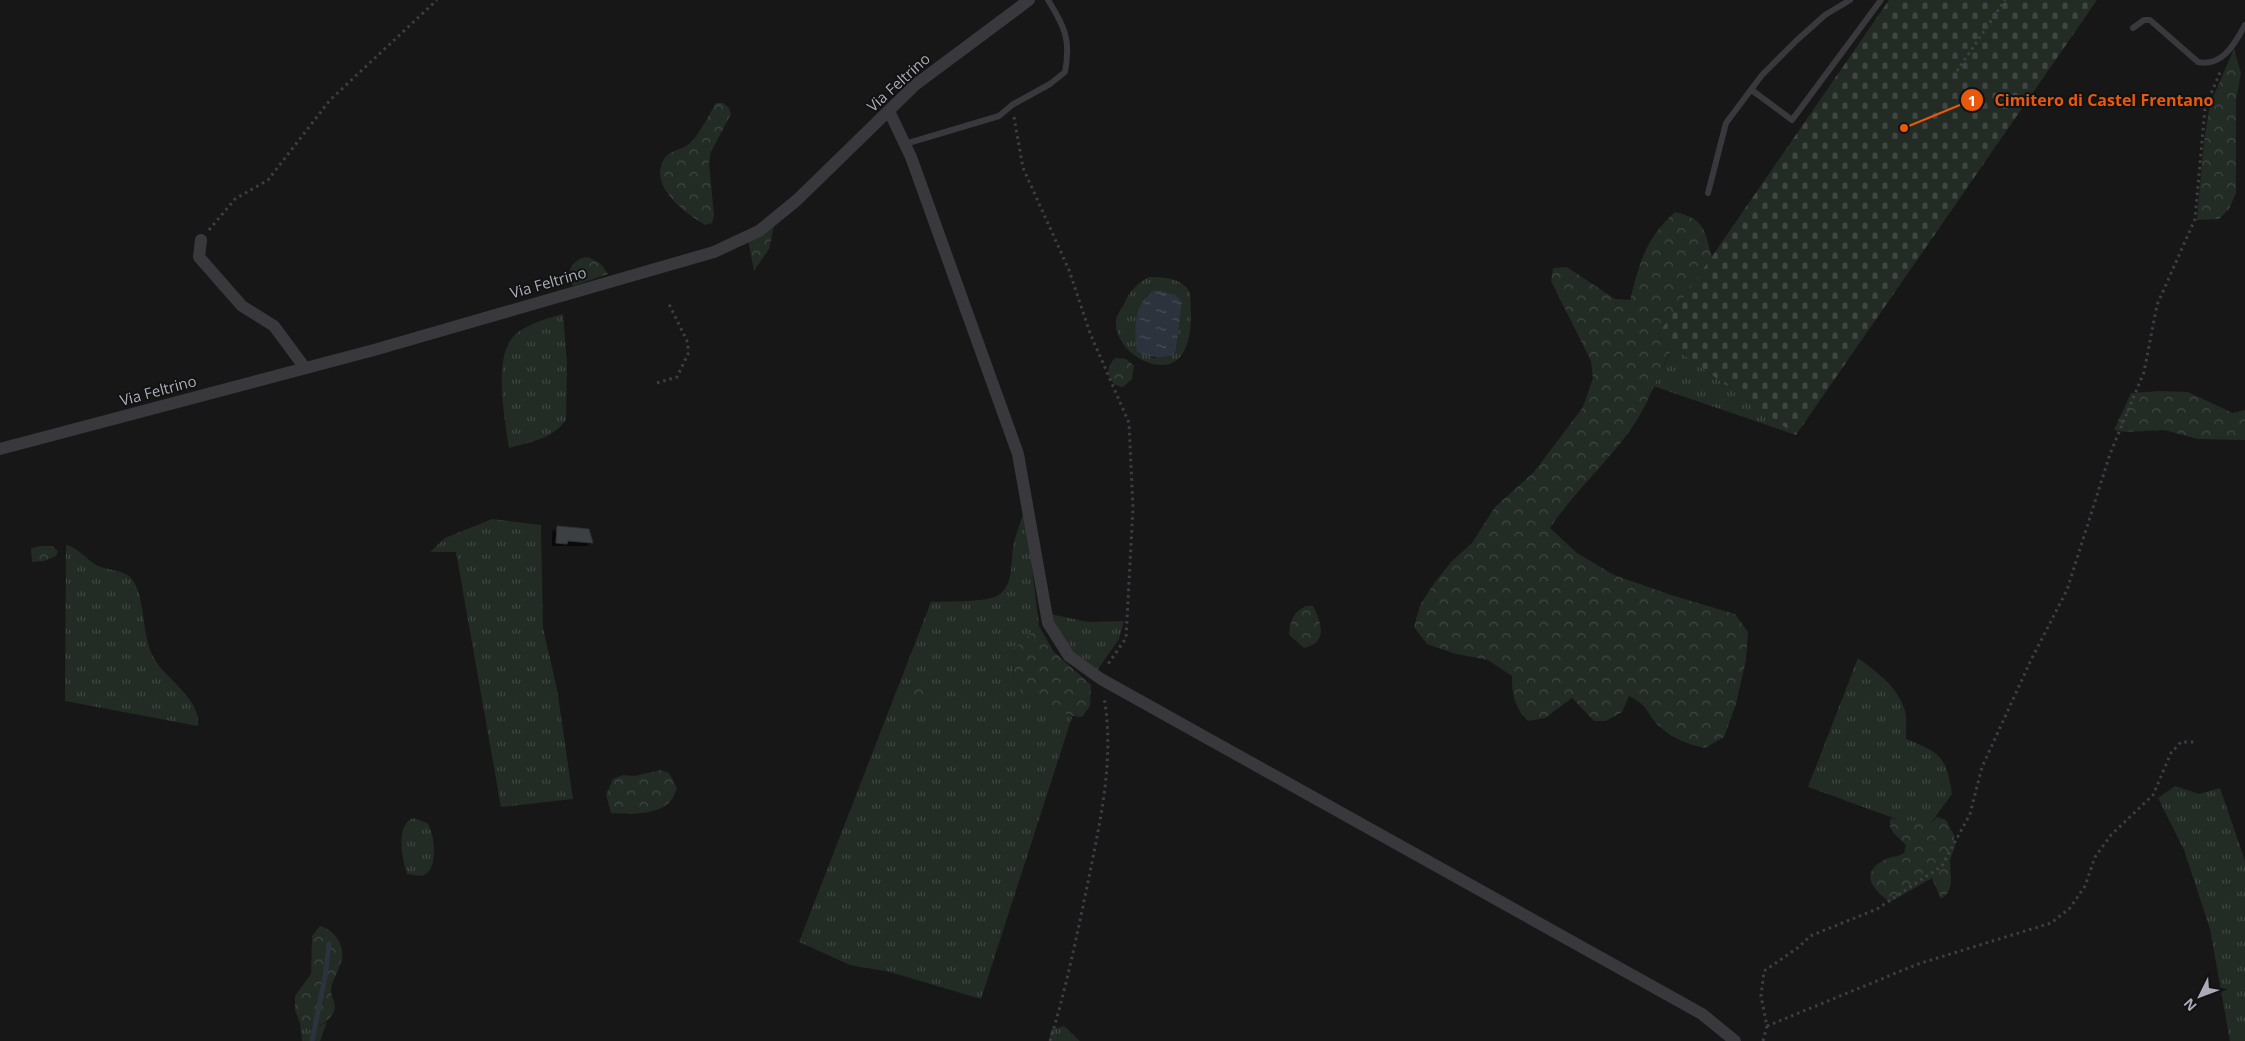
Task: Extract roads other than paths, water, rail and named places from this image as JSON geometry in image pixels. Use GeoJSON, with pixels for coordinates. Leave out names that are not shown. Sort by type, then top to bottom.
{"type":"FeatureCollection","features":[{"type":"Feature","properties":{"kind":"street","name":"Via Feltrino"},"geometry":{"type":"LineString","coordinates":[[0,449],[304,368],[719,249],[759,231],[767,225],[797,200],[915,85],[1029,0]]}},
{"type":"Feature","properties":{"kind":"street"},"geometry":{"type":"LineString","coordinates":[[889,111],[905,144],[1018,454],[1048,623],[1069,656],[1101,679],[1702,1014],[1735,1041]]}},
{"type":"Feature","properties":{"kind":"street"},"geometry":{"type":"LineString","coordinates":[[201,240],[199,257],[242,306],[274,326],[304,368]]}},
{"type":"Feature","properties":{"kind":"lane"},"geometry":{"type":"LineString","coordinates":[[905,144],[999,116],[1012,104],[1050,84],[1065,72],[1069,49],[1060,18],[1048,0]]}},
{"type":"Feature","properties":{"kind":"lane"},"geometry":{"type":"LineString","coordinates":[[1708,193],[1726,124],[1762,75],[1796,40],[1825,15],[1850,0]]}},
{"type":"Feature","properties":{"kind":"lane"},"geometry":{"type":"LineString","coordinates":[[1752,91],[1792,120],[1881,0]]}},
{"type":"Feature","properties":{"kind":"lane"},"geometry":{"type":"LineString","coordinates":[[2133,28],[2144,20],[2150,20],[2198,62],[2205,64],[2216,61],[2229,51],[2245,25]]}},
{"type":"Feature","properties":{"kind":"water"},"geometry":{"type":"Polygon","coordinates":[[[1155,290],[1176,295],[1182,302],[1176,350],[1173,355],[1163,357],[1154,357],[1137,352],[1135,334],[1139,309],[1142,302],[1155,290]]]}},
{"type":"Feature","properties":{"kind":"waterway"},"geometry":{"type":"LineString","coordinates":[[312,1041],[325,977],[329,944]]}},
{"type":"Feature","properties":{"kind":"place","name":"Cimitero di Castel Frentano"},"geometry":{"type":"Point","coordinates":[1904,128]}}]}
